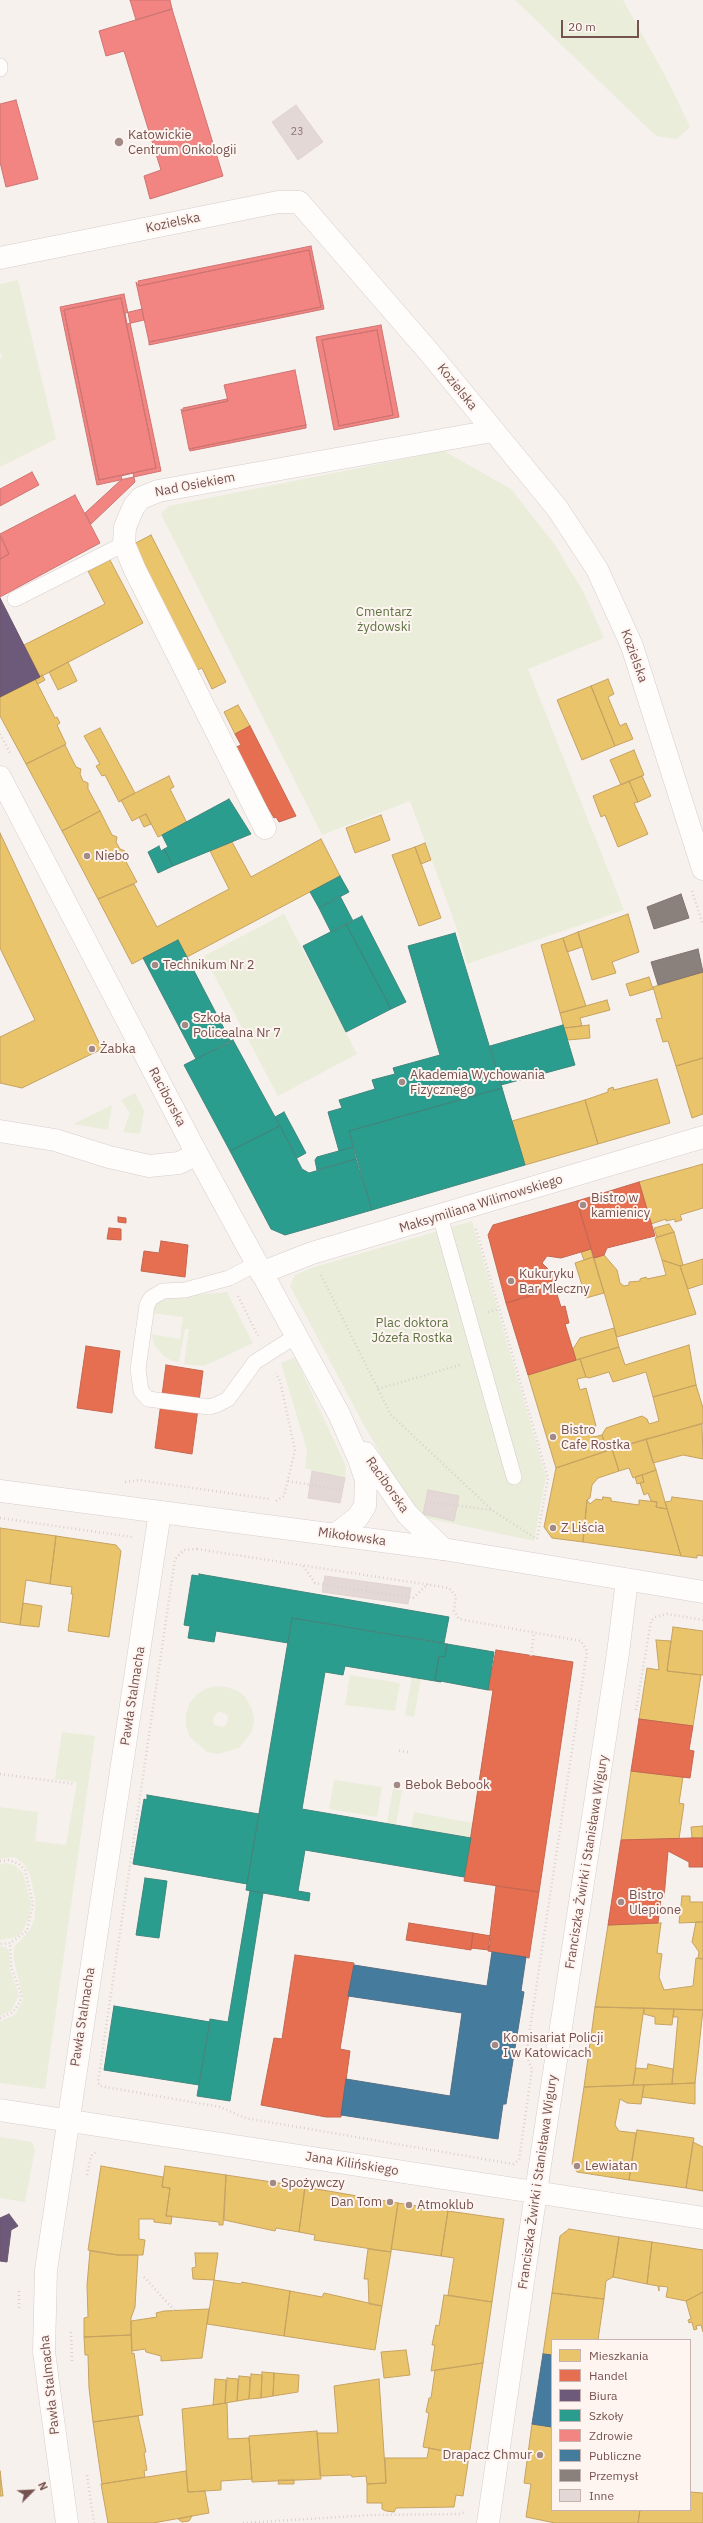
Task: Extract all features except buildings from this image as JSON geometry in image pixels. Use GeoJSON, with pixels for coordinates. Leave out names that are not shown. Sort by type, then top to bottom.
{"type":"FeatureCollection","features":[{"type":"Feature","properties":{"kind":"street","name":"Kozielska"},"geometry":{"type":"LineString","coordinates":[[0,258],[278,202],[299,202],[429,352],[557,508],[597,569],[632,646],[703,869]]}},
{"type":"Feature","properties":{"kind":"street","name":"Nad Osiekiem"},"geometry":{"type":"LineString","coordinates":[[265,828],[135,570],[124,544],[125,527],[134,506],[140,498],[158,491],[492,430]]}},
{"type":"Feature","properties":{"kind":"street","name":"Raciborska"},"geometry":{"type":"LineString","coordinates":[[0,777],[258,1269],[338,1414],[366,1480],[365,1506],[358,1517],[335,1534]]}},
{"type":"Feature","properties":{"kind":"street"},"geometry":{"type":"LineString","coordinates":[[0,1131],[55,1140],[109,1157],[149,1166],[179,1163],[197,1154]]}},
{"type":"Feature","properties":{"kind":"street","name":"Maksymiliana Wilimowskiego"},"geometry":{"type":"LineString","coordinates":[[258,1269],[703,1137]]}},
{"type":"Feature","properties":{"kind":"street","name":"Raciborska"},"geometry":{"type":"LineString","coordinates":[[338,1414],[406,1514],[443,1549]]}},
{"type":"Feature","properties":{"kind":"street","name":"Mikołowska"},"geometry":{"type":"LineString","coordinates":[[0,1491],[443,1549],[703,1592]]}},
{"type":"Feature","properties":{"kind":"street","name":"Pawła Stalmacha"},"geometry":{"type":"LineString","coordinates":[[66,2523],[44,2352],[46,2270],[160,1512]]}},
{"type":"Feature","properties":{"kind":"street","name":"Franciszka Żwirki i Stanisława Wigury"},"geometry":{"type":"LineString","coordinates":[[488,2523],[536,2193],[618,1653],[627,1580]]}},
{"type":"Feature","properties":{"kind":"street","name":"Jana Kilińskiego"},"geometry":{"type":"LineString","coordinates":[[0,2110],[703,2218]]}},
{"type":"Feature","properties":{"kind":"lane"},"geometry":{"type":"LineString","coordinates":[[15,599],[124,544]]}},
{"type":"Feature","properties":{"kind":"lane"},"geometry":{"type":"LineString","coordinates":[[440,1216],[514,1477]]}},
{"type":"Feature","properties":{"kind":"lane"},"geometry":{"type":"LineString","coordinates":[[258,1269],[185,1290],[163,1291],[151,1298],[147,1305],[138,1369],[141,1391],[148,1399],[209,1407],[216,1405],[228,1399],[255,1362],[296,1336]]}},
{"type":"Feature","properties":{"kind":"path"},"geometry":{"type":"LineString","coordinates":[[691,888],[703,925]]}},
{"type":"Feature","properties":{"kind":"path"},"geometry":{"type":"LineString","coordinates":[[475,1228],[548,1478],[537,1539]]}},
{"type":"Feature","properties":{"kind":"path"},"geometry":{"type":"LineString","coordinates":[[312,1253],[391,1415],[492,1510],[540,1542]]}},
{"type":"Feature","properties":{"kind":"path"},"geometry":{"type":"LineString","coordinates":[[378,1389],[454,1367]]}},
{"type":"Feature","properties":{"kind":"path"},"geometry":{"type":"LineString","coordinates":[[123,1482],[138,1480],[277,1501]]}},
{"type":"Feature","properties":{"kind":"path"},"geometry":{"type":"LineString","coordinates":[[288,1481],[342,1490]]}},
{"type":"Feature","properties":{"kind":"path"},"geometry":{"type":"LineString","coordinates":[[426,1501],[492,1510]]}},
{"type":"Feature","properties":{"kind":"path"},"geometry":{"type":"LineString","coordinates":[[0,1518],[134,1537],[138,1542]]}},
{"type":"Feature","properties":{"kind":"path"},"geometry":{"type":"LineString","coordinates":[[197,1549],[302,1565],[449,1588],[456,1596],[454,1611],[459,1619],[581,1641],[588,1651],[588,1662],[526,2055],[532,2070],[519,2160],[513,2164],[245,2118],[220,2107],[100,2086],[99,2074],[174,1559],[184,1550],[197,1549]]}},
{"type":"Feature","properties":{"kind":"path"},"geometry":{"type":"LineString","coordinates":[[302,1565],[315,1583],[366,1591],[413,1598],[428,1584]]}},
{"type":"Feature","properties":{"kind":"path"},"geometry":{"type":"LineString","coordinates":[[366,1591],[368,1583]]}},
{"type":"Feature","properties":{"kind":"path"},"geometry":{"type":"LineString","coordinates":[[635,1717],[651,1621],[660,1614],[703,1620]]}},
{"type":"Feature","properties":{"kind":"path"},"geometry":{"type":"LineString","coordinates":[[531,1656],[534,1633]]}},
{"type":"Feature","properties":{"kind":"path"},"geometry":{"type":"LineString","coordinates":[[399,1751],[408,1752]]}},
{"type":"Feature","properties":{"kind":"path"},"geometry":{"type":"LineString","coordinates":[[0,1774],[75,1784]]}},
{"type":"Feature","properties":{"kind":"path"},"geometry":{"type":"LineString","coordinates":[[0,1861],[9,1860],[19,1864],[25,1870],[33,1904],[26,1931],[10,1943],[0,1944]]}},
{"type":"Feature","properties":{"kind":"path"},"geometry":{"type":"LineString","coordinates":[[0,2018],[13,2012],[20,2002],[21,1994],[11,1966],[10,1943]]}},
{"type":"Feature","properties":{"kind":"path"},"geometry":{"type":"LineString","coordinates":[[86,2179],[91,2156],[95,2151],[102,2149]]}},
{"type":"Feature","properties":{"kind":"path"},"geometry":{"type":"LineString","coordinates":[[144,2277],[175,2311]]}},
{"type":"Feature","properties":{"kind":"path"},"geometry":{"type":"LineString","coordinates":[[71,2328],[72,2367]]}},
{"type":"Feature","properties":{"kind":"path"},"geometry":{"type":"LineString","coordinates":[[86,2468],[94,2523]]}},
{"type":"Feature","properties":{"kind":"path"},"geometry":{"type":"LineString","coordinates":[[243,2523],[371,2515],[459,2514],[468,2511],[468,2507]]}},
{"type":"Feature","properties":{"kind":"green space"},"geometry":{"type":"Polygon","coordinates":[[[515,0],[623,0],[668,81],[690,127],[677,139],[656,136],[515,0]]]}},
{"type":"Feature","properties":{"kind":"green space"},"geometry":{"type":"Polygon","coordinates":[[[18,280],[56,439],[0,467],[0,359],[2,358],[0,350],[0,284],[18,280]]]}},
{"type":"Feature","properties":{"kind":"green space","name":"Cmentarz żydowski"},"geometry":{"type":"Polygon","coordinates":[[[444,451],[511,489],[555,545],[584,593],[604,638],[528,669],[624,910],[467,964],[456,926],[410,801],[322,835],[161,514],[169,506],[444,451]]]}},
{"type":"Feature","properties":{"kind":"green space"},"geometry":{"type":"Polygon","coordinates":[[[284,914],[357,1054],[278,1096],[204,956],[284,914]]]}},
{"type":"Feature","properties":{"kind":"green space"},"geometry":{"type":"Polygon","coordinates":[[[135,1093],[144,1111],[140,1134],[123,1132],[130,1113],[121,1100],[135,1093]]]}},
{"type":"Feature","properties":{"kind":"green space"},"geometry":{"type":"Polygon","coordinates":[[[112,1105],[108,1130],[73,1124],[112,1105]]]}},
{"type":"Feature","properties":{"kind":"green space","name":"Plac doktora Józefa Rostka"},"geometry":{"type":"Polygon","coordinates":[[[472,1221],[546,1477],[534,1541],[417,1516],[365,1427],[290,1286],[295,1275],[311,1268],[472,1221]]]}},
{"type":"Feature","properties":{"kind":"green space"},"geometry":{"type":"Polygon","coordinates":[[[227,1292],[253,1343],[204,1366],[184,1364],[189,1329],[185,1329],[179,1362],[172,1361],[164,1356],[155,1346],[151,1334],[180,1339],[183,1317],[152,1313],[155,1303],[174,1297],[227,1292]]]}},
{"type":"Feature","properties":{"kind":"green space"},"geometry":{"type":"Polygon","coordinates":[[[295,1357],[346,1466],[345,1479],[305,1468],[307,1450],[281,1363],[295,1357]]]}},
{"type":"Feature","properties":{"kind":"green space"},"geometry":{"type":"Polygon","coordinates":[[[350,1675],[400,1683],[395,1711],[345,1705],[350,1675]]]}},
{"type":"Feature","properties":{"kind":"green space"},"geometry":{"type":"Polygon","coordinates":[[[412,1677],[421,1679],[414,1717],[405,1715],[412,1677]]]}},
{"type":"Feature","properties":{"kind":"green space"},"geometry":{"type":"Polygon","coordinates":[[[216,1686],[227,1687],[238,1691],[246,1698],[252,1709],[254,1720],[252,1731],[239,1748],[218,1754],[207,1752],[190,1737],[186,1727],[186,1715],[189,1704],[196,1695],[205,1689],[216,1686]],[[218,1712],[213,1719],[214,1725],[222,1727],[227,1724],[228,1717],[225,1713],[218,1712]]]}},
{"type":"Feature","properties":{"kind":"green space"},"geometry":{"type":"Polygon","coordinates":[[[62,1732],[95,1736],[45,2089],[0,2083],[0,2021],[15,2015],[23,2000],[13,1955],[15,1946],[30,1930],[35,1917],[35,1898],[30,1875],[24,1864],[14,1857],[0,1859],[0,1807],[38,1812],[35,1841],[66,1845],[77,1782],[55,1779],[62,1732]]]}},
{"type":"Feature","properties":{"kind":"green space"},"geometry":{"type":"Polygon","coordinates":[[[334,1780],[382,1787],[377,1817],[329,1809],[334,1780]]]}},
{"type":"Feature","properties":{"kind":"green space"},"geometry":{"type":"Polygon","coordinates":[[[393,1789],[402,1790],[396,1825],[387,1823],[393,1789]]]}},
{"type":"Feature","properties":{"kind":"green space"},"geometry":{"type":"Polygon","coordinates":[[[414,1812],[473,1823],[471,1838],[411,1828],[414,1812]]]}},
{"type":"Feature","properties":{"kind":"green space"},"geometry":{"type":"Polygon","coordinates":[[[5,1863],[14,1865],[23,1873],[31,1903],[29,1918],[21,1934],[16,1937],[0,1940],[0,1865],[5,1863]]]}},
{"type":"Feature","properties":{"kind":"green space"},"geometry":{"type":"Polygon","coordinates":[[[0,1946],[7,1948],[9,1952],[10,1970],[19,1995],[11,2011],[0,2016],[0,1946]]]}},
{"type":"Feature","properties":{"kind":"green space"},"geometry":{"type":"Polygon","coordinates":[[[0,2137],[32,2142],[35,2149],[25,2202],[0,2198],[0,2137]]]}},
{"type":"Feature","properties":{"kind":"place","name":"Katowickie Centrum Onkologii"},"geometry":{"type":"Point","coordinates":[119,142]}},
{"type":"Feature","properties":{"kind":"place","name":"Niebo"},"geometry":{"type":"Point","coordinates":[87,856]}},
{"type":"Feature","properties":{"kind":"place","name":"Technikum Nr 2"},"geometry":{"type":"Point","coordinates":[155,965]}},
{"type":"Feature","properties":{"kind":"place","name":"Szkoła Policealna Nr 7"},"geometry":{"type":"Point","coordinates":[185,1025]}},
{"type":"Feature","properties":{"kind":"place","name":"Żabka"},"geometry":{"type":"Point","coordinates":[92,1049]}},
{"type":"Feature","properties":{"kind":"place","name":"Akademia Wychowania Fizycznego"},"geometry":{"type":"Point","coordinates":[402,1082]}},
{"type":"Feature","properties":{"kind":"place","name":"Bistro w kamienicy"},"geometry":{"type":"Point","coordinates":[583,1205]}},
{"type":"Feature","properties":{"kind":"place","name":"Kukuryku Bar Mleczny"},"geometry":{"type":"Point","coordinates":[511,1281]}},
{"type":"Feature","properties":{"kind":"place","name":"Bistro Cafe Rostka"},"geometry":{"type":"Point","coordinates":[553,1437]}},
{"type":"Feature","properties":{"kind":"place","name":"Z Liścia"},"geometry":{"type":"Point","coordinates":[553,1528]}},
{"type":"Feature","properties":{"kind":"place","name":"Bebok Bebook"},"geometry":{"type":"Point","coordinates":[397,1785]}},
{"type":"Feature","properties":{"kind":"place","name":"Bistro Ulepione"},"geometry":{"type":"Point","coordinates":[621,1902]}},
{"type":"Feature","properties":{"kind":"place","name":"Komisariat Policji I w Katowicach"},"geometry":{"type":"Point","coordinates":[495,2045]}},
{"type":"Feature","properties":{"kind":"place","name":"Lewiatan"},"geometry":{"type":"Point","coordinates":[577,2166]}},
{"type":"Feature","properties":{"kind":"place","name":"Spożywczy"},"geometry":{"type":"Point","coordinates":[273,2183]}},
{"type":"Feature","properties":{"kind":"place","name":"Dan Tom"},"geometry":{"type":"Point","coordinates":[390,2202]}},
{"type":"Feature","properties":{"kind":"place","name":"Atmoklub"},"geometry":{"type":"Point","coordinates":[409,2205]}},
{"type":"Feature","properties":{"kind":"place","name":"Drapacz Chmur"},"geometry":{"type":"Point","coordinates":[540,2455]}}]}
